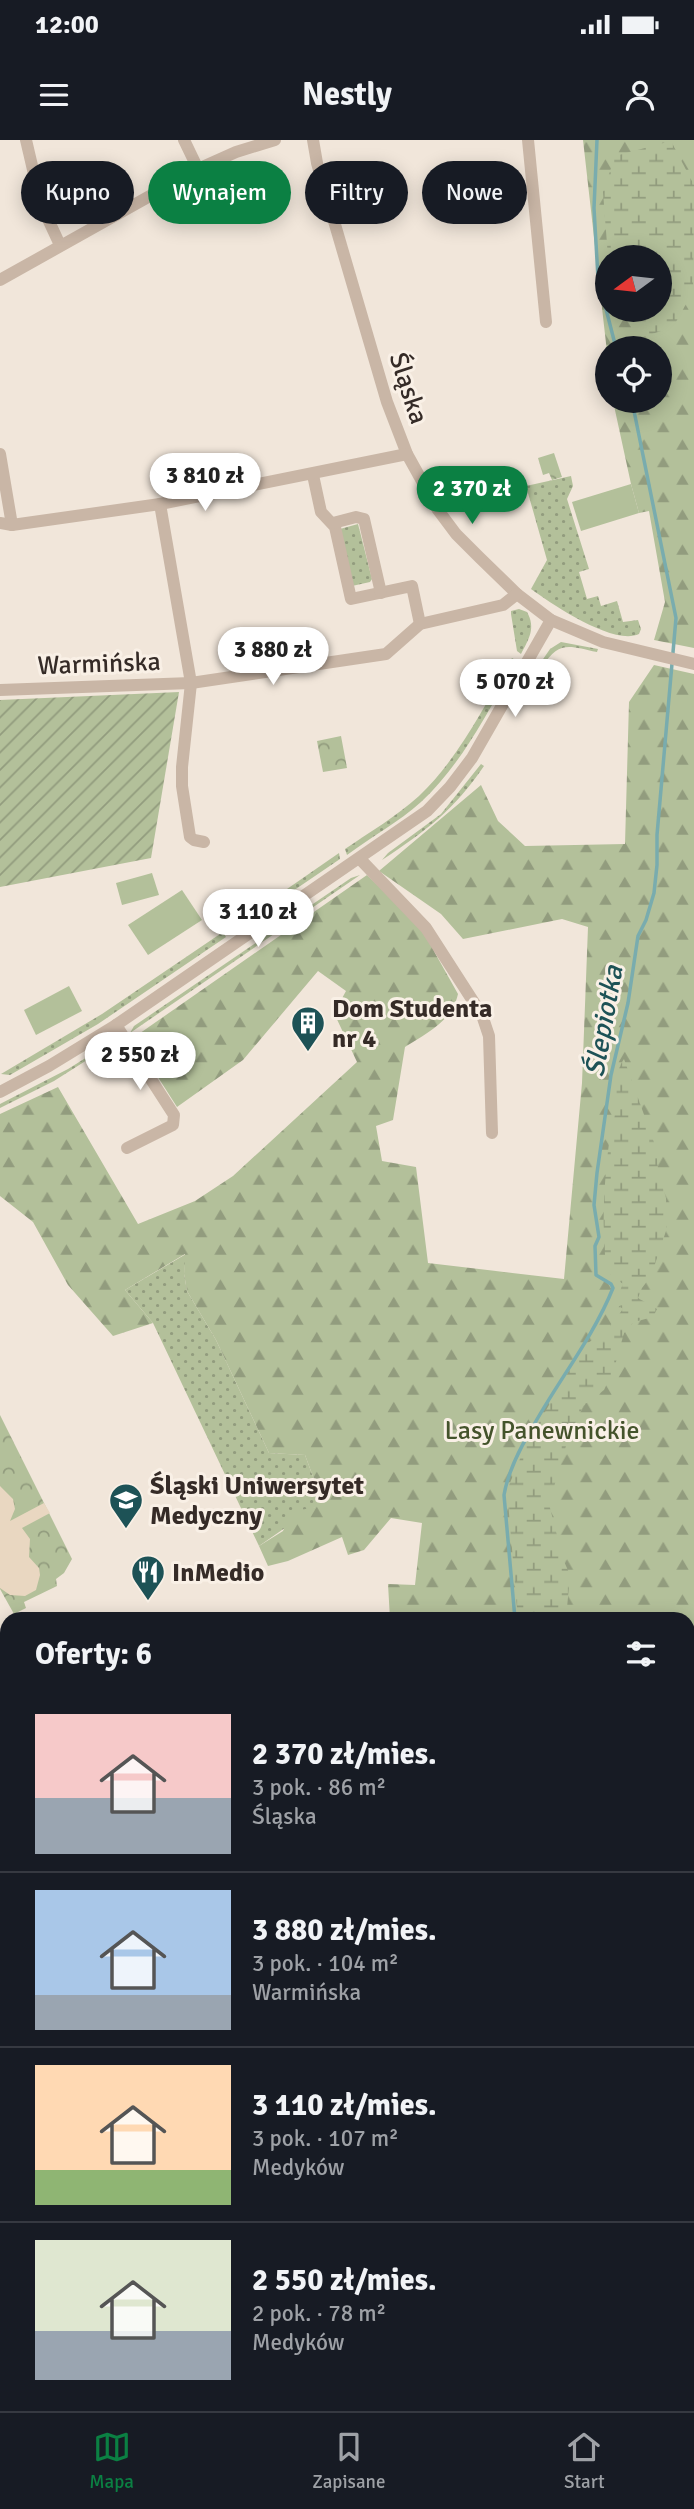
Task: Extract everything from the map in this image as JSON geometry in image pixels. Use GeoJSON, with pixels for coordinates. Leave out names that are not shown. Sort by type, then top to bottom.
{"type":"FeatureCollection","features":[{"type":"Feature","properties":{"kind":"street"},"geometry":{"type":"LineString","coordinates":[[26,140],[41,204],[60,246]]}},
{"type":"Feature","properties":{"kind":"street"},"geometry":{"type":"LineString","coordinates":[[184,140],[194,161]]}},
{"type":"Feature","properties":{"kind":"street"},"geometry":{"type":"LineString","coordinates":[[216,161],[275,140]]}},
{"type":"Feature","properties":{"kind":"street","name":"Śląska"},"geometry":{"type":"LineString","coordinates":[[313,140],[317,163],[387,402],[407,454],[425,488],[456,534],[517,594],[551,620],[603,642],[689,663]]}},
{"type":"Feature","properties":{"kind":"street"},"geometry":{"type":"LineString","coordinates":[[528,140],[546,322]]}},
{"type":"Feature","properties":{"kind":"street"},"geometry":{"type":"LineString","coordinates":[[0,279],[148,197]]}},
{"type":"Feature","properties":{"kind":"street"},"geometry":{"type":"LineString","coordinates":[[0,454],[6,524],[160,504],[407,454]]}},
{"type":"Feature","properties":{"kind":"street"},"geometry":{"type":"LineString","coordinates":[[313,475],[321,512],[333,523],[351,599],[412,586],[420,624]]}},
{"type":"Feature","properties":{"kind":"street"},"geometry":{"type":"LineString","coordinates":[[160,504],[191,683],[182,786],[190,837],[194,841],[204,842]]}},
{"type":"Feature","properties":{"kind":"street"},"geometry":{"type":"LineString","coordinates":[[333,523],[356,517],[363,519],[381,593]]}},
{"type":"Feature","properties":{"kind":"street","name":"Warmińska"},"geometry":{"type":"LineString","coordinates":[[0,690],[191,683],[386,654],[420,624],[503,605],[517,594]]}},
{"type":"Feature","properties":{"kind":"street"},"geometry":{"type":"LineString","coordinates":[[0,1092],[50,1066],[116,1025],[419,818],[450,787],[483,741],[551,620]]}},
{"type":"Feature","properties":{"kind":"street"},"geometry":{"type":"LineString","coordinates":[[360,859],[426,928],[482,1016],[489,1036],[492,1133]]}},
{"type":"Feature","properties":{"kind":"street"},"geometry":{"type":"LineString","coordinates":[[116,1025],[174,1115],[173,1125],[127,1148]]}},
{"type":"Feature","properties":{"kind":"green space"},"geometry":{"type":"Polygon","coordinates":[[[583,140],[694,140],[694,648],[654,640],[665,602],[649,511],[639,513],[616,413],[672,413],[672,336],[605,336],[604,322],[672,322],[672,245],[595,246],[583,140]]]}},
{"type":"Feature","properties":{"kind":"green space"},"geometry":{"type":"Polygon","coordinates":[[[671,141],[694,185],[693,292],[673,327],[646,336],[642,336],[630,322],[672,322],[672,245],[607,245],[603,192],[615,156],[671,141]]]}},
{"type":"Feature","properties":{"kind":"green space"},"geometry":{"type":"Polygon","coordinates":[[[554,453],[562,477],[552,480],[549,473],[543,475],[538,458],[554,453]]]}},
{"type":"Feature","properties":{"kind":"green space"},"geometry":{"type":"Polygon","coordinates":[[[571,476],[573,486],[567,499],[589,569],[579,572],[587,599],[598,596],[601,606],[617,601],[623,622],[638,620],[641,629],[639,634],[628,636],[599,629],[531,589],[547,560],[526,486],[571,476]]]}},
{"type":"Feature","properties":{"kind":"green space"},"geometry":{"type":"Polygon","coordinates":[[[631,484],[639,513],[581,531],[572,502],[631,484]]]}},
{"type":"Feature","properties":{"kind":"green space"},"geometry":{"type":"Polygon","coordinates":[[[358,524],[372,579],[370,582],[352,586],[340,529],[358,524]]]}},
{"type":"Feature","properties":{"kind":"green space"},"geometry":{"type":"Polygon","coordinates":[[[519,609],[527,612],[531,623],[529,638],[521,654],[517,651],[511,614],[511,611],[519,609]]]}},
{"type":"Feature","properties":{"kind":"green space"},"geometry":{"type":"Polygon","coordinates":[[[561,642],[598,649],[597,652],[565,647],[554,652],[542,667],[539,665],[550,649],[561,642]]]}},
{"type":"Feature","properties":{"kind":"green space"},"geometry":{"type":"Polygon","coordinates":[[[512,658],[517,661],[485,716],[436,787],[404,816],[347,855],[345,849],[419,796],[447,765],[512,658]]]}},
{"type":"Feature","properties":{"kind":"green space","name":"Lasy Panewnickie"},"geometry":{"type":"Polygon","coordinates":[[[654,665],[694,674],[694,1612],[390,1612],[388,1584],[415,1585],[422,1523],[391,1518],[364,1550],[348,1555],[342,1537],[288,1561],[268,1566],[259,1546],[283,1531],[291,1512],[315,1507],[315,1482],[305,1455],[269,1453],[216,1340],[187,1291],[185,1254],[125,1290],[153,1323],[113,1336],[68,1285],[33,1222],[0,1196],[0,1114],[58,1087],[138,1224],[195,1201],[233,1176],[357,1062],[334,1013],[346,991],[318,971],[243,1060],[177,1107],[133,1038],[367,875],[426,931],[458,994],[444,1019],[405,1047],[393,1120],[376,1126],[382,1161],[416,1167],[428,1263],[564,1279],[582,1083],[588,927],[562,919],[463,939],[441,914],[379,871],[481,785],[498,821],[525,846],[625,844],[629,702],[654,665]]]}},
{"type":"Feature","properties":{"kind":"green space"},"geometry":{"type":"Polygon","coordinates":[[[179,692],[151,858],[0,887],[0,700],[179,692]]]}},
{"type":"Feature","properties":{"kind":"green space"},"geometry":{"type":"Polygon","coordinates":[[[341,736],[347,768],[323,772],[317,741],[341,736]]]}},
{"type":"Feature","properties":{"kind":"green space"},"geometry":{"type":"Polygon","coordinates":[[[481,764],[484,766],[450,807],[426,829],[382,860],[441,814],[481,764]]]}},
{"type":"Feature","properties":{"kind":"green space"},"geometry":{"type":"Polygon","coordinates":[[[339,853],[340,859],[290,893],[287,889],[339,853]]]}},
{"type":"Feature","properties":{"kind":"green space"},"geometry":{"type":"Polygon","coordinates":[[[152,873],[159,895],[122,905],[116,883],[152,873]]]}},
{"type":"Feature","properties":{"kind":"green space"},"geometry":{"type":"Polygon","coordinates":[[[360,875],[130,1033],[134,1026],[351,878],[360,875]]]}},
{"type":"Feature","properties":{"kind":"green space"},"geometry":{"type":"Polygon","coordinates":[[[182,890],[202,920],[148,955],[128,925],[182,890]]]}},
{"type":"Feature","properties":{"kind":"green space"},"geometry":{"type":"Polygon","coordinates":[[[283,891],[285,897],[231,934],[228,929],[283,891]]]}},
{"type":"Feature","properties":{"kind":"green space"},"geometry":{"type":"Polygon","coordinates":[[[223,932],[226,937],[98,1024],[10,1075],[1,1074],[102,1014],[223,932]]]}},
{"type":"Feature","properties":{"kind":"green space"},"geometry":{"type":"Polygon","coordinates":[[[69,986],[82,1011],[36,1035],[24,1010],[69,986]]]}},
{"type":"Feature","properties":{"kind":"green space"},"geometry":{"type":"Polygon","coordinates":[[[117,1041],[54,1081],[0,1108],[0,1104],[117,1041]]]}},
{"type":"Feature","properties":{"kind":"green space"},"geometry":{"type":"Polygon","coordinates":[[[624,1059],[656,1148],[658,1170],[666,1198],[667,1228],[651,1276],[638,1298],[657,1309],[653,1317],[634,1322],[624,1333],[614,1369],[604,1390],[583,1406],[568,1439],[549,1504],[563,1559],[570,1575],[567,1612],[517,1612],[507,1490],[525,1447],[565,1377],[588,1343],[608,1329],[623,1309],[615,1302],[623,1284],[607,1272],[604,1224],[609,1143],[624,1059]]]}},
{"type":"Feature","properties":{"kind":"green space"},"geometry":{"type":"Polygon","coordinates":[[[186,1254],[184,1274],[187,1291],[216,1340],[269,1453],[305,1455],[315,1482],[315,1507],[259,1546],[153,1323],[125,1290],[186,1254]]]}},
{"type":"Feature","properties":{"kind":"green space"},"geometry":{"type":"Polygon","coordinates":[[[0,1415],[72,1559],[64,1573],[56,1579],[57,1586],[24,1602],[26,1608],[18,1612],[13,1612],[0,1589],[0,1415]]]}},
{"type":"Feature","properties":{"kind":"shaded area"},"geometry":{"type":"Polygon","coordinates":[[[0,1486],[13,1499],[15,1509],[10,1521],[44,1503],[50,1513],[22,1528],[30,1539],[29,1557],[39,1568],[40,1575],[36,1590],[25,1596],[10,1595],[0,1588],[0,1486]]]}},
{"type":"Feature","properties":{"kind":"waterway","name":"Ślepiotka"},"geometry":{"type":"LineString","coordinates":[[597,140],[594,208],[598,278],[613,336]]}},
{"type":"Feature","properties":{"kind":"waterway","name":"Ślepiotka"},"geometry":{"type":"LineString","coordinates":[[514,1612],[504,1495],[508,1478],[514,1461],[541,1412],[595,1325],[613,1288],[596,1275],[595,1246],[599,1237],[594,1205],[597,1173],[611,1075],[628,1003],[638,936],[654,893],[657,865],[657,835],[676,618],[634,413]]}},
{"type":"Feature","properties":{"kind":"place","name":"Dom Studenta nr 4"},"geometry":{"type":"Point","coordinates":[308,1053]}},
{"type":"Feature","properties":{"kind":"place","name":"Śląski Uniwersytet Medyczny"},"geometry":{"type":"Point","coordinates":[126,1530]}},
{"type":"Feature","properties":{"kind":"place","name":"InMedio"},"geometry":{"type":"Point","coordinates":[148,1602]}}]}
